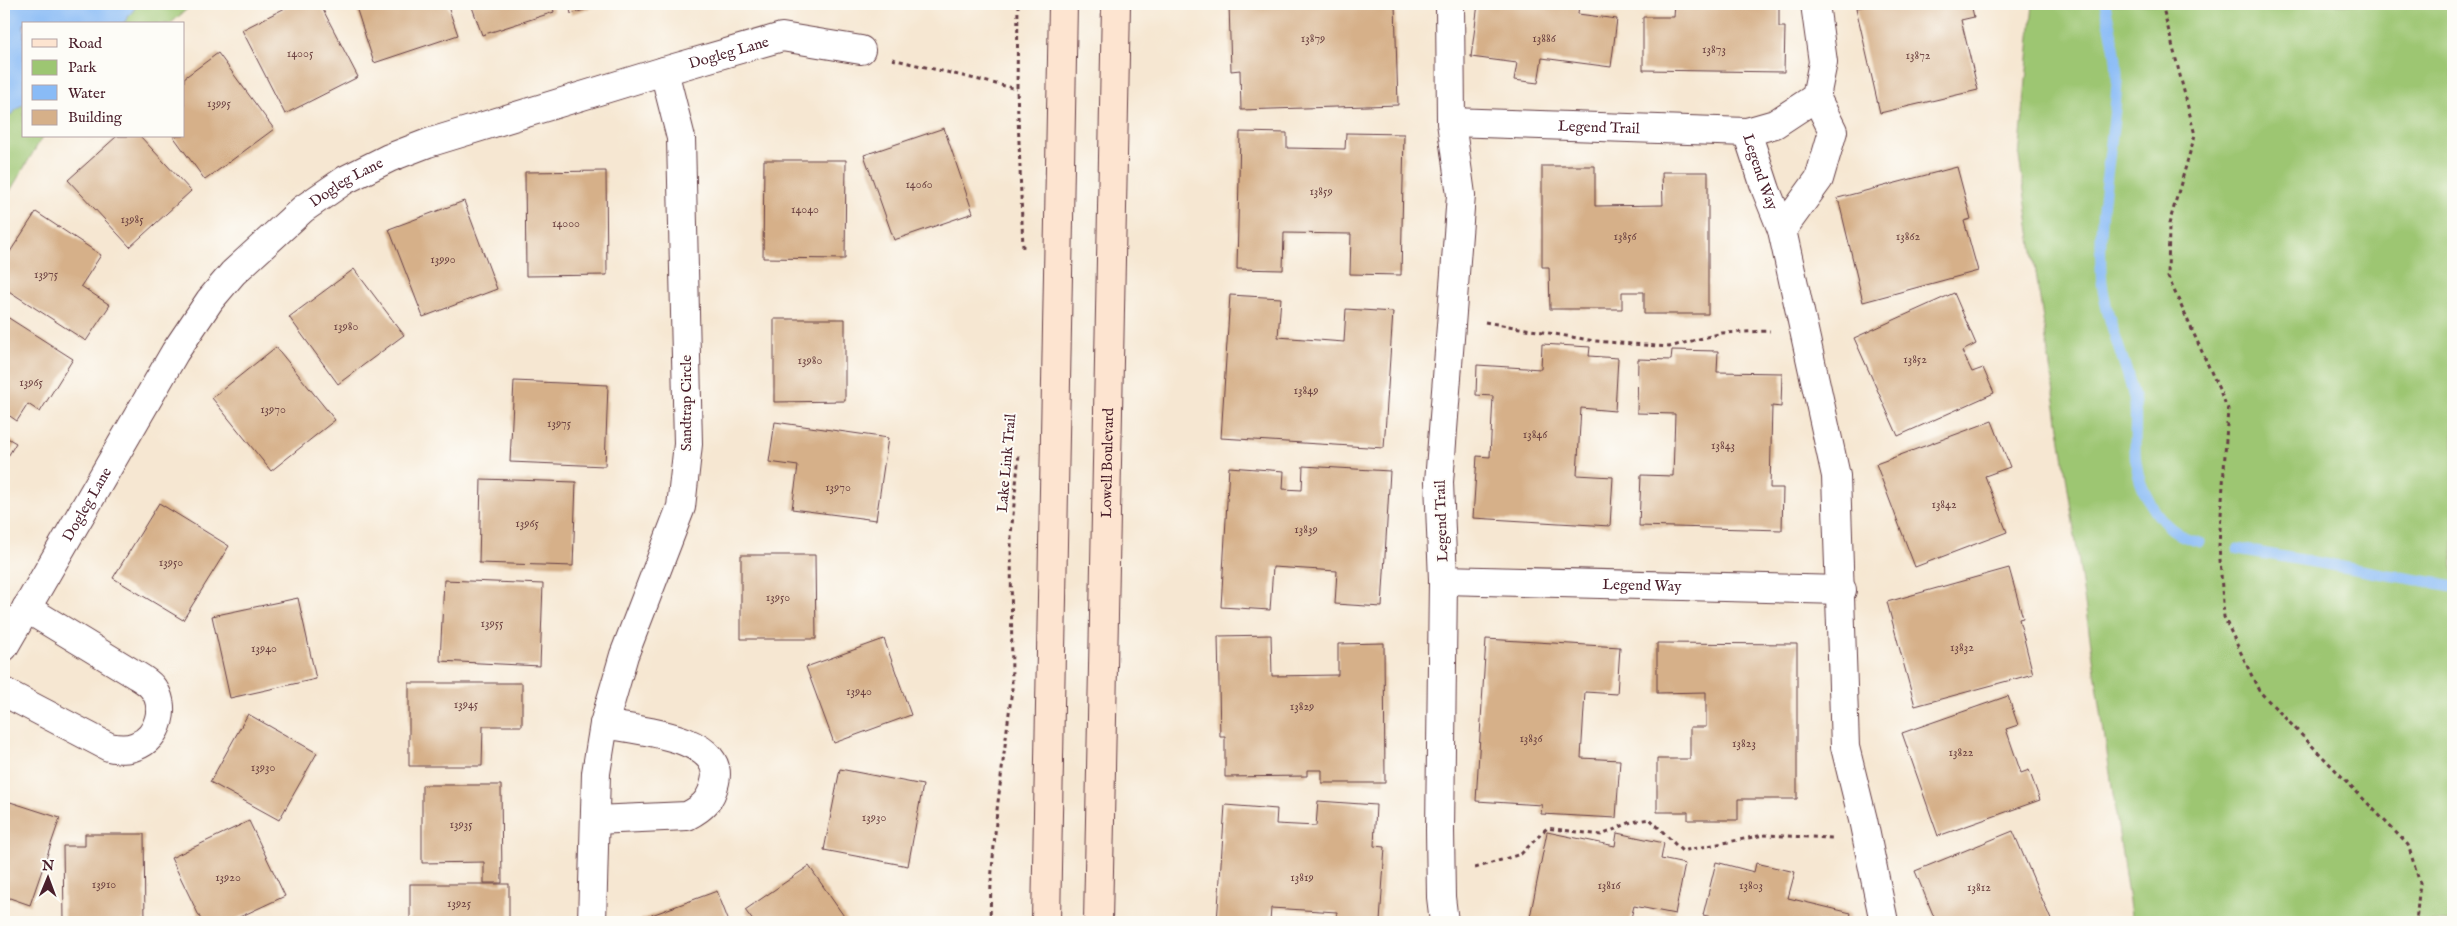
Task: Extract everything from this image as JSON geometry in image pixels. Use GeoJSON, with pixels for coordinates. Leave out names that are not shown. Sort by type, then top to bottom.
{"type":"FeatureCollection","features":[{"type":"Feature","properties":{"kind":"main road"},"geometry":{"type":"LineString","coordinates":[[1046,922],[1063,4]]}},
{"type":"Feature","properties":{"kind":"main road","name":"Lowell Boulevard"},"geometry":{"type":"LineString","coordinates":[[1098,922],[1116,4]]}},
{"type":"Feature","properties":{"kind":"street","name":"Legend Trail"},"geometry":{"type":"LineString","coordinates":[[1444,922],[1440,878],[1443,580],[1439,482],[1461,195],[1451,122],[1450,4]]}},
{"type":"Feature","properties":{"kind":"street"},"geometry":{"type":"LineString","coordinates":[[1815,4],[1823,62],[1816,98]]}},
{"type":"Feature","properties":{"kind":"street","name":"Dogleg Lane"},"geometry":{"type":"LineString","coordinates":[[4,647],[175,352],[210,300],[233,273],[303,209],[345,180],[388,158],[428,143],[664,70],[782,37],[861,50]]}},
{"type":"Feature","properties":{"kind":"street","name":"Sandtrap Circle"},"geometry":{"type":"LineString","coordinates":[[592,922],[596,773],[604,724],[624,655],[681,507],[688,444],[682,138],[664,70]]}},
{"type":"Feature","properties":{"kind":"street","name":"Legend Way"},"geometry":{"type":"LineString","coordinates":[[1782,230],[1819,179],[1833,131],[1816,98],[1775,124],[1747,132],[1766,190],[1782,230],[1836,476],[1842,590],[1845,747],[1884,922]]}},
{"type":"Feature","properties":{"kind":"street","name":"Legend Trail"},"geometry":{"type":"LineString","coordinates":[[1451,122],[1747,132]]}},
{"type":"Feature","properties":{"kind":"street","name":"Legend Way"},"geometry":{"type":"LineString","coordinates":[[1443,580],[1842,590]]}},
{"type":"Feature","properties":{"kind":"street"},"geometry":{"type":"LineString","coordinates":[[4,692],[109,747],[123,750],[138,746],[150,737],[159,723],[160,705],[153,687],[26,608]]}},
{"type":"Feature","properties":{"kind":"street"},"geometry":{"type":"LineString","coordinates":[[595,820],[687,816],[700,810],[712,796],[716,778],[714,767],[706,752],[690,741],[604,724]]}},
{"type":"Feature","properties":{"kind":"path"},"geometry":{"type":"LineString","coordinates":[[1018,4],[1017,89],[1023,252]]}},
{"type":"Feature","properties":{"kind":"path"},"geometry":{"type":"LineString","coordinates":[[2162,4],[2195,135],[2169,224],[2168,277],[2228,409],[2219,545],[2224,617],[2259,691],[2408,845],[2420,883],[2416,922]]}},
{"type":"Feature","properties":{"kind":"path"},"geometry":{"type":"LineString","coordinates":[[861,50],[928,70],[1017,89]]}},
{"type":"Feature","properties":{"kind":"path"},"geometry":{"type":"LineString","coordinates":[[1452,317],[1595,341],[1669,347],[1722,333],[1804,329]]}},
{"type":"Feature","properties":{"kind":"path","name":"Lake Link Trail"},"geometry":{"type":"LineString","coordinates":[[990,922],[997,810],[1012,689],[1011,535],[1019,448]]}},
{"type":"Feature","properties":{"kind":"path"},"geometry":{"type":"LineString","coordinates":[[1440,878],[1522,854],[1547,828],[1602,836],[1631,822],[1650,819],[1682,850],[1764,835],[1867,840]]}},
{"type":"Feature","properties":{"kind":"green space"},"geometry":{"type":"Polygon","coordinates":[[[4,4],[193,4],[172,22],[22,22],[22,138],[42,138],[4,201],[4,4]]]}},
{"type":"Feature","properties":{"kind":"green space"},"geometry":{"type":"Polygon","coordinates":[[[2033,4],[2453,4],[2453,922],[2132,922],[2019,157],[2033,4]]]}},
{"type":"Feature","properties":{"kind":"water"},"geometry":{"type":"Polygon","coordinates":[[[4,4],[138,4],[124,22],[22,22],[22,105],[4,121],[4,4]]]}},
{"type":"Feature","properties":{"kind":"building"},"geometry":{"type":"Polygon","coordinates":[[[293,4],[320,4],[358,77],[285,114],[242,30],[293,4]]]}},
{"type":"Feature","properties":{"kind":"building"},"geometry":{"type":"Polygon","coordinates":[[[355,4],[447,4],[458,35],[374,63],[355,4]]]}},
{"type":"Feature","properties":{"kind":"building"},"geometry":{"type":"Polygon","coordinates":[[[471,4],[552,4],[554,12],[482,35],[471,4]]]}},
{"type":"Feature","properties":{"kind":"building"},"geometry":{"type":"Polygon","coordinates":[[[569,4],[604,4],[571,14],[569,4]]]}},
{"type":"Feature","properties":{"kind":"building"},"geometry":{"type":"Polygon","coordinates":[[[1229,4],[1395,4],[1398,105],[1241,110],[1240,70],[1231,71],[1229,4]]]}},
{"type":"Feature","properties":{"kind":"building"},"geometry":{"type":"Polygon","coordinates":[[[1478,4],[1579,4],[1578,14],[1617,19],[1611,67],[1542,58],[1538,83],[1514,80],[1517,63],[1471,57],[1478,4]]]}},
{"type":"Feature","properties":{"kind":"building"},"geometry":{"type":"Polygon","coordinates":[[[1675,4],[1779,4],[1779,27],[1785,27],[1784,72],[1643,70],[1643,17],[1674,17],[1675,4]]]}},
{"type":"Feature","properties":{"kind":"building"},"geometry":{"type":"Polygon","coordinates":[[[1875,4],[1971,4],[1974,17],[1961,20],[1978,90],[1880,113],[1856,8],[1875,4]]]}},
{"type":"Feature","properties":{"kind":"building"},"geometry":{"type":"Polygon","coordinates":[[[218,53],[274,129],[205,180],[174,138],[185,138],[185,77],[218,53]]]}},
{"type":"Feature","properties":{"kind":"building"},"geometry":{"type":"Polygon","coordinates":[[[944,128],[973,213],[894,240],[864,155],[944,128]]]}},
{"type":"Feature","properties":{"kind":"building"},"geometry":{"type":"Polygon","coordinates":[[[1240,132],[1287,133],[1287,148],[1345,149],[1346,133],[1404,134],[1401,275],[1350,274],[1351,234],[1284,233],[1283,270],[1237,269],[1240,132]]]}},
{"type":"Feature","properties":{"kind":"building"},"geometry":{"type":"Polygon","coordinates":[[[115,138],[142,138],[191,191],[130,247],[68,180],[115,138]]]}},
{"type":"Feature","properties":{"kind":"building"},"geometry":{"type":"Polygon","coordinates":[[[764,160],[846,160],[845,259],[763,258],[764,160]]]}},
{"type":"Feature","properties":{"kind":"building"},"geometry":{"type":"Polygon","coordinates":[[[1542,166],[1595,166],[1595,206],[1663,205],[1662,172],[1708,172],[1708,314],[1644,314],[1644,292],[1622,292],[1622,309],[1550,309],[1549,267],[1542,267],[1542,166]]]}},
{"type":"Feature","properties":{"kind":"building"},"geometry":{"type":"Polygon","coordinates":[[[1957,167],[1971,219],[1964,221],[1978,271],[1863,302],[1838,198],[1957,167]]]}},
{"type":"Feature","properties":{"kind":"building"},"geometry":{"type":"Polygon","coordinates":[[[606,171],[607,275],[526,276],[525,172],[606,171]]]}},
{"type":"Feature","properties":{"kind":"building"},"geometry":{"type":"Polygon","coordinates":[[[464,201],[497,289],[423,317],[389,229],[464,201]]]}},
{"type":"Feature","properties":{"kind":"building"},"geometry":{"type":"Polygon","coordinates":[[[36,212],[101,255],[81,286],[110,305],[86,341],[4,288],[4,261],[36,212]]]}},
{"type":"Feature","properties":{"kind":"building"},"geometry":{"type":"Polygon","coordinates":[[[354,269],[404,335],[338,384],[289,317],[354,269]]]}},
{"type":"Feature","properties":{"kind":"building"},"geometry":{"type":"Polygon","coordinates":[[[1954,293],[1976,344],[1962,351],[1972,372],[1983,368],[1994,393],[1898,436],[1854,338],[1954,293]]]}},
{"type":"Feature","properties":{"kind":"building"},"geometry":{"type":"Polygon","coordinates":[[[1230,295],[1281,298],[1278,337],[1344,342],[1346,309],[1393,312],[1384,448],[1221,438],[1230,295]]]}},
{"type":"Feature","properties":{"kind":"building"},"geometry":{"type":"Polygon","coordinates":[[[4,315],[73,359],[40,412],[28,404],[17,421],[4,412],[4,315]]]}},
{"type":"Feature","properties":{"kind":"building"},"geometry":{"type":"Polygon","coordinates":[[[774,319],[845,319],[845,401],[774,402],[774,319]]]}},
{"type":"Feature","properties":{"kind":"building"},"geometry":{"type":"Polygon","coordinates":[[[1542,344],[1590,347],[1589,356],[1618,358],[1615,411],[1581,408],[1577,475],[1613,477],[1610,526],[1473,518],[1477,456],[1490,457],[1493,396],[1476,395],[1477,365],[1541,369],[1542,344]]]}},
{"type":"Feature","properties":{"kind":"building"},"geometry":{"type":"Polygon","coordinates":[[[276,347],[335,420],[271,471],[212,398],[276,347]]]}},
{"type":"Feature","properties":{"kind":"building"},"geometry":{"type":"Polygon","coordinates":[[[1672,350],[1718,351],[1717,372],[1782,373],[1781,407],[1772,406],[1770,488],[1783,488],[1782,530],[1639,526],[1641,475],[1673,476],[1675,414],[1637,413],[1638,359],[1671,360],[1672,350]]]}},
{"type":"Feature","properties":{"kind":"building"},"geometry":{"type":"Polygon","coordinates":[[[514,381],[608,385],[605,466],[510,462],[514,381]]]}},
{"type":"Feature","properties":{"kind":"building"},"geometry":{"type":"Polygon","coordinates":[[[1992,421],[2010,467],[1985,476],[2007,532],[1915,567],[1876,464],[1992,421]]]}},
{"type":"Feature","properties":{"kind":"building"},"geometry":{"type":"Polygon","coordinates":[[[775,422],[888,438],[876,520],[792,509],[798,466],[769,462],[775,422]]]}},
{"type":"Feature","properties":{"kind":"building"},"geometry":{"type":"Polygon","coordinates":[[[4,436],[16,443],[4,463],[4,436]]]}},
{"type":"Feature","properties":{"kind":"building"},"geometry":{"type":"Polygon","coordinates":[[[1303,466],[1390,471],[1382,607],[1335,604],[1337,571],[1273,567],[1270,610],[1221,607],[1229,467],[1284,471],[1283,489],[1302,490],[1303,466]]]}},
{"type":"Feature","properties":{"kind":"building"},"geometry":{"type":"Polygon","coordinates":[[[481,479],[576,482],[573,566],[479,563],[481,479]]]}},
{"type":"Feature","properties":{"kind":"building"},"geometry":{"type":"Polygon","coordinates":[[[159,503],[229,546],[183,620],[113,578],[159,503]]]}},
{"type":"Feature","properties":{"kind":"building"},"geometry":{"type":"Polygon","coordinates":[[[741,555],[815,555],[816,639],[741,639],[741,555]]]}},
{"type":"Feature","properties":{"kind":"building"},"geometry":{"type":"Polygon","coordinates":[[[2009,568],[2023,618],[2019,619],[2033,674],[1915,706],[1887,602],[2009,568]]]}},
{"type":"Feature","properties":{"kind":"building"},"geometry":{"type":"Polygon","coordinates":[[[444,580],[543,584],[540,666],[440,661],[444,580]]]}},
{"type":"Feature","properties":{"kind":"building"},"geometry":{"type":"Polygon","coordinates":[[[298,598],[316,679],[230,698],[212,616],[298,598]]]}},
{"type":"Feature","properties":{"kind":"building"},"geometry":{"type":"Polygon","coordinates":[[[1271,635],[1272,676],[1338,675],[1338,644],[1384,643],[1385,783],[1322,783],[1322,770],[1307,770],[1307,776],[1225,777],[1225,737],[1220,737],[1218,636],[1271,635]]]}},
{"type":"Feature","properties":{"kind":"building"},"geometry":{"type":"Polygon","coordinates":[[[884,639],[911,715],[834,743],[806,667],[884,639]]]}},
{"type":"Feature","properties":{"kind":"building"},"geometry":{"type":"Polygon","coordinates":[[[1486,639],[1620,647],[1617,694],[1585,692],[1581,758],[1620,760],[1616,818],[1541,814],[1542,805],[1476,801],[1486,639]]]}},
{"type":"Feature","properties":{"kind":"building"},"geometry":{"type":"Polygon","coordinates":[[[1657,643],[1797,644],[1797,799],[1738,799],[1738,820],[1688,820],[1688,812],[1657,812],[1657,759],[1690,759],[1690,727],[1706,727],[1706,692],[1657,693],[1657,643]]]}},
{"type":"Feature","properties":{"kind":"building"},"geometry":{"type":"Polygon","coordinates":[[[409,683],[522,683],[522,726],[483,726],[482,766],[409,766],[409,683]]]}},
{"type":"Feature","properties":{"kind":"building"},"geometry":{"type":"Polygon","coordinates":[[[2008,696],[2018,725],[2006,729],[2021,773],[2029,770],[2040,800],[1938,836],[1902,733],[2008,696]]]}},
{"type":"Feature","properties":{"kind":"building"},"geometry":{"type":"Polygon","coordinates":[[[248,714],[317,753],[279,820],[210,782],[248,714]]]}},
{"type":"Feature","properties":{"kind":"building"},"geometry":{"type":"Polygon","coordinates":[[[840,769],[923,785],[908,866],[824,850],[840,769]]]}},
{"type":"Feature","properties":{"kind":"building"},"geometry":{"type":"Polygon","coordinates":[[[422,785],[501,785],[502,883],[484,883],[484,862],[422,863],[422,785]]]}},
{"type":"Feature","properties":{"kind":"building"},"geometry":{"type":"Polygon","coordinates":[[[4,800],[60,818],[30,905],[4,896],[4,800]]]}},
{"type":"Feature","properties":{"kind":"building"},"geometry":{"type":"Polygon","coordinates":[[[1318,801],[1376,805],[1374,846],[1385,847],[1380,922],[1336,922],[1337,912],[1271,908],[1270,922],[1217,922],[1225,805],[1277,809],[1276,824],[1316,826],[1318,801]]]}},
{"type":"Feature","properties":{"kind":"building"},"geometry":{"type":"Polygon","coordinates":[[[249,821],[285,896],[229,922],[202,922],[171,858],[249,821]]]}},
{"type":"Feature","properties":{"kind":"building"},"geometry":{"type":"Polygon","coordinates":[[[2013,831],[2052,922],[1936,922],[1915,871],[2013,831]]]}},
{"type":"Feature","properties":{"kind":"building"},"geometry":{"type":"Polygon","coordinates":[[[1547,832],[1615,846],[1617,833],[1664,843],[1661,859],[1685,864],[1675,914],[1634,906],[1630,922],[1529,922],[1547,832]]]}},
{"type":"Feature","properties":{"kind":"building"},"geometry":{"type":"Polygon","coordinates":[[[85,834],[144,834],[145,922],[64,922],[63,846],[85,846],[85,834]]]}},
{"type":"Feature","properties":{"kind":"building"},"geometry":{"type":"Polygon","coordinates":[[[1716,862],[1754,872],[1756,863],[1795,872],[1788,898],[1851,913],[1849,922],[1732,922],[1703,915],[1716,862]]]}},
{"type":"Feature","properties":{"kind":"building"},"geometry":{"type":"Polygon","coordinates":[[[809,866],[848,922],[754,922],[745,910],[809,866]]]}},
{"type":"Feature","properties":{"kind":"building"},"geometry":{"type":"Polygon","coordinates":[[[410,884],[509,884],[509,922],[410,922],[410,884]]]}},
{"type":"Feature","properties":{"kind":"building"},"geometry":{"type":"Polygon","coordinates":[[[717,891],[729,922],[642,922],[641,919],[717,891]]]}},
{"type":"Feature","properties":{"kind":"waterway"},"geometry":{"type":"LineString","coordinates":[[2105,4],[2115,52],[2117,82],[2102,223],[2101,270],[2103,287],[2110,319],[2134,398],[2136,413],[2135,454],[2138,472],[2145,493],[2163,521],[2181,535],[2200,542]]}},
{"type":"Feature","properties":{"kind":"waterway"},"geometry":{"type":"LineString","coordinates":[[2238,549],[2453,586]]}}]}
